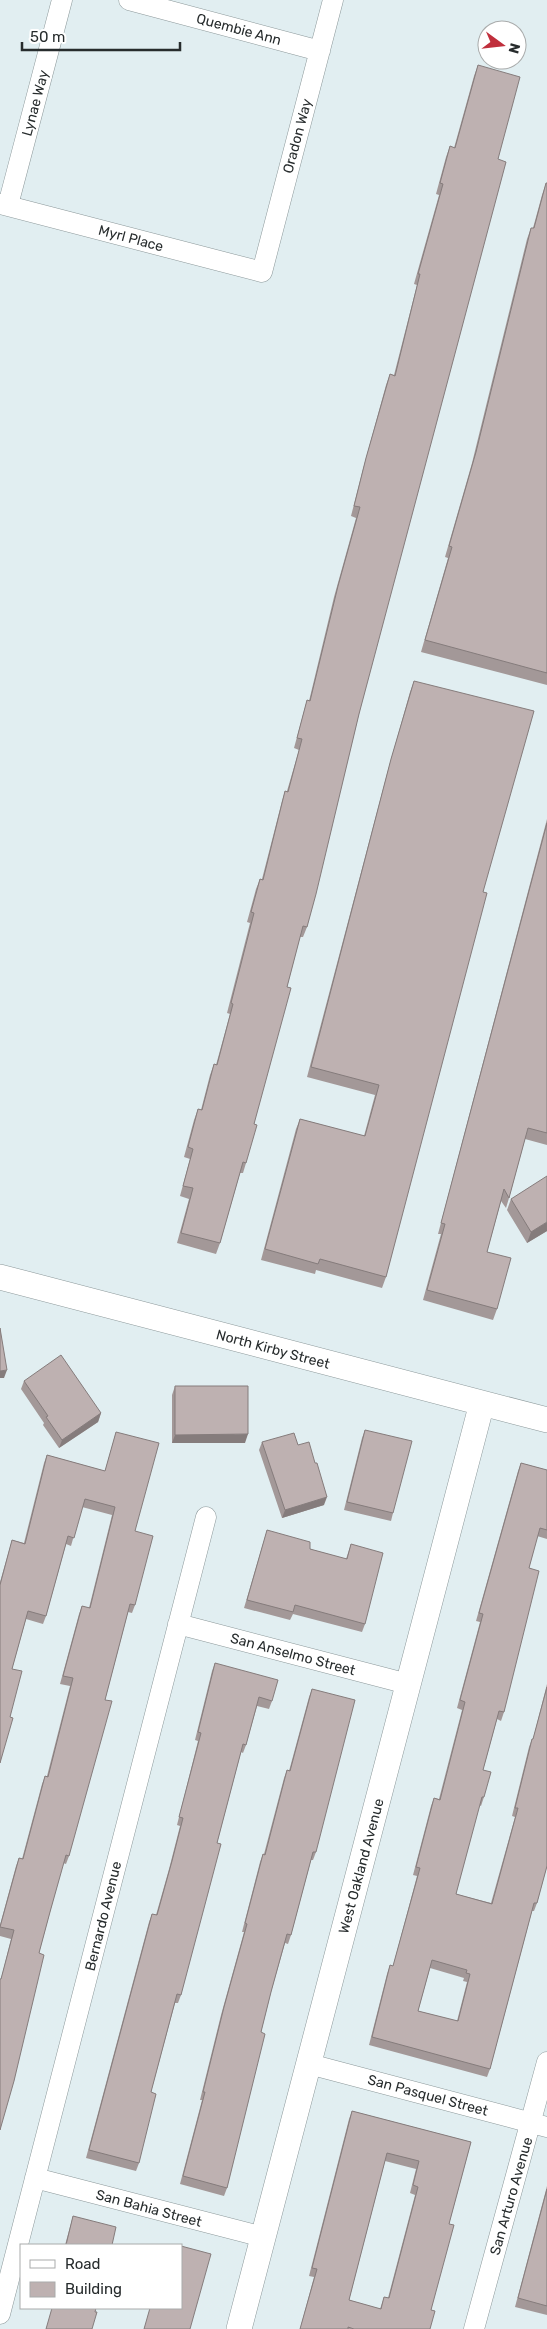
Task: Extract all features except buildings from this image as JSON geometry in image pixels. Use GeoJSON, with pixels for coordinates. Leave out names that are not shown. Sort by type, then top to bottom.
{"type":"FeatureCollection","features":[{"type":"Feature","properties":{"kind":"street","name":"Lynae Way"},"geometry":{"type":"LineString","coordinates":[[4,205],[62,0]]}},
{"type":"Feature","properties":{"kind":"street","name":"Quembie Ann"},"geometry":{"type":"LineString","coordinates":[[129,0],[320,51]]}},
{"type":"Feature","properties":{"kind":"street","name":"Oradon Way"},"geometry":{"type":"LineString","coordinates":[[262,272],[333,0]]}},
{"type":"Feature","properties":{"kind":"street","name":"Myrl Place"},"geometry":{"type":"LineString","coordinates":[[4,205],[262,272]]}},
{"type":"Feature","properties":{"kind":"street","name":"North Kirby Street"},"geometry":{"type":"LineString","coordinates":[[0,1277],[547,1420]]}},
{"type":"Feature","properties":{"kind":"street","name":"West Oakland Avenue"},"geometry":{"type":"LineString","coordinates":[[239,2329],[482,1403]]}},
{"type":"Feature","properties":{"kind":"street","name":"Bernardo Avenue"},"geometry":{"type":"LineString","coordinates":[[0,2314],[206,1517]]}},
{"type":"Feature","properties":{"kind":"street","name":"San Anselmo Street"},"geometry":{"type":"LineString","coordinates":[[178,1624],[408,1684]]}},
{"type":"Feature","properties":{"kind":"street","name":"San Arturo Avenue"},"geometry":{"type":"LineString","coordinates":[[474,2329],[539,2125],[547,2062]]}},
{"type":"Feature","properties":{"kind":"street","name":"San Pasquel Street"},"geometry":{"type":"LineString","coordinates":[[309,2064],[539,2125]]}},
{"type":"Feature","properties":{"kind":"street","name":"San Bahia Street"},"geometry":{"type":"LineString","coordinates":[[35,2178],[263,2237]]}}]}
